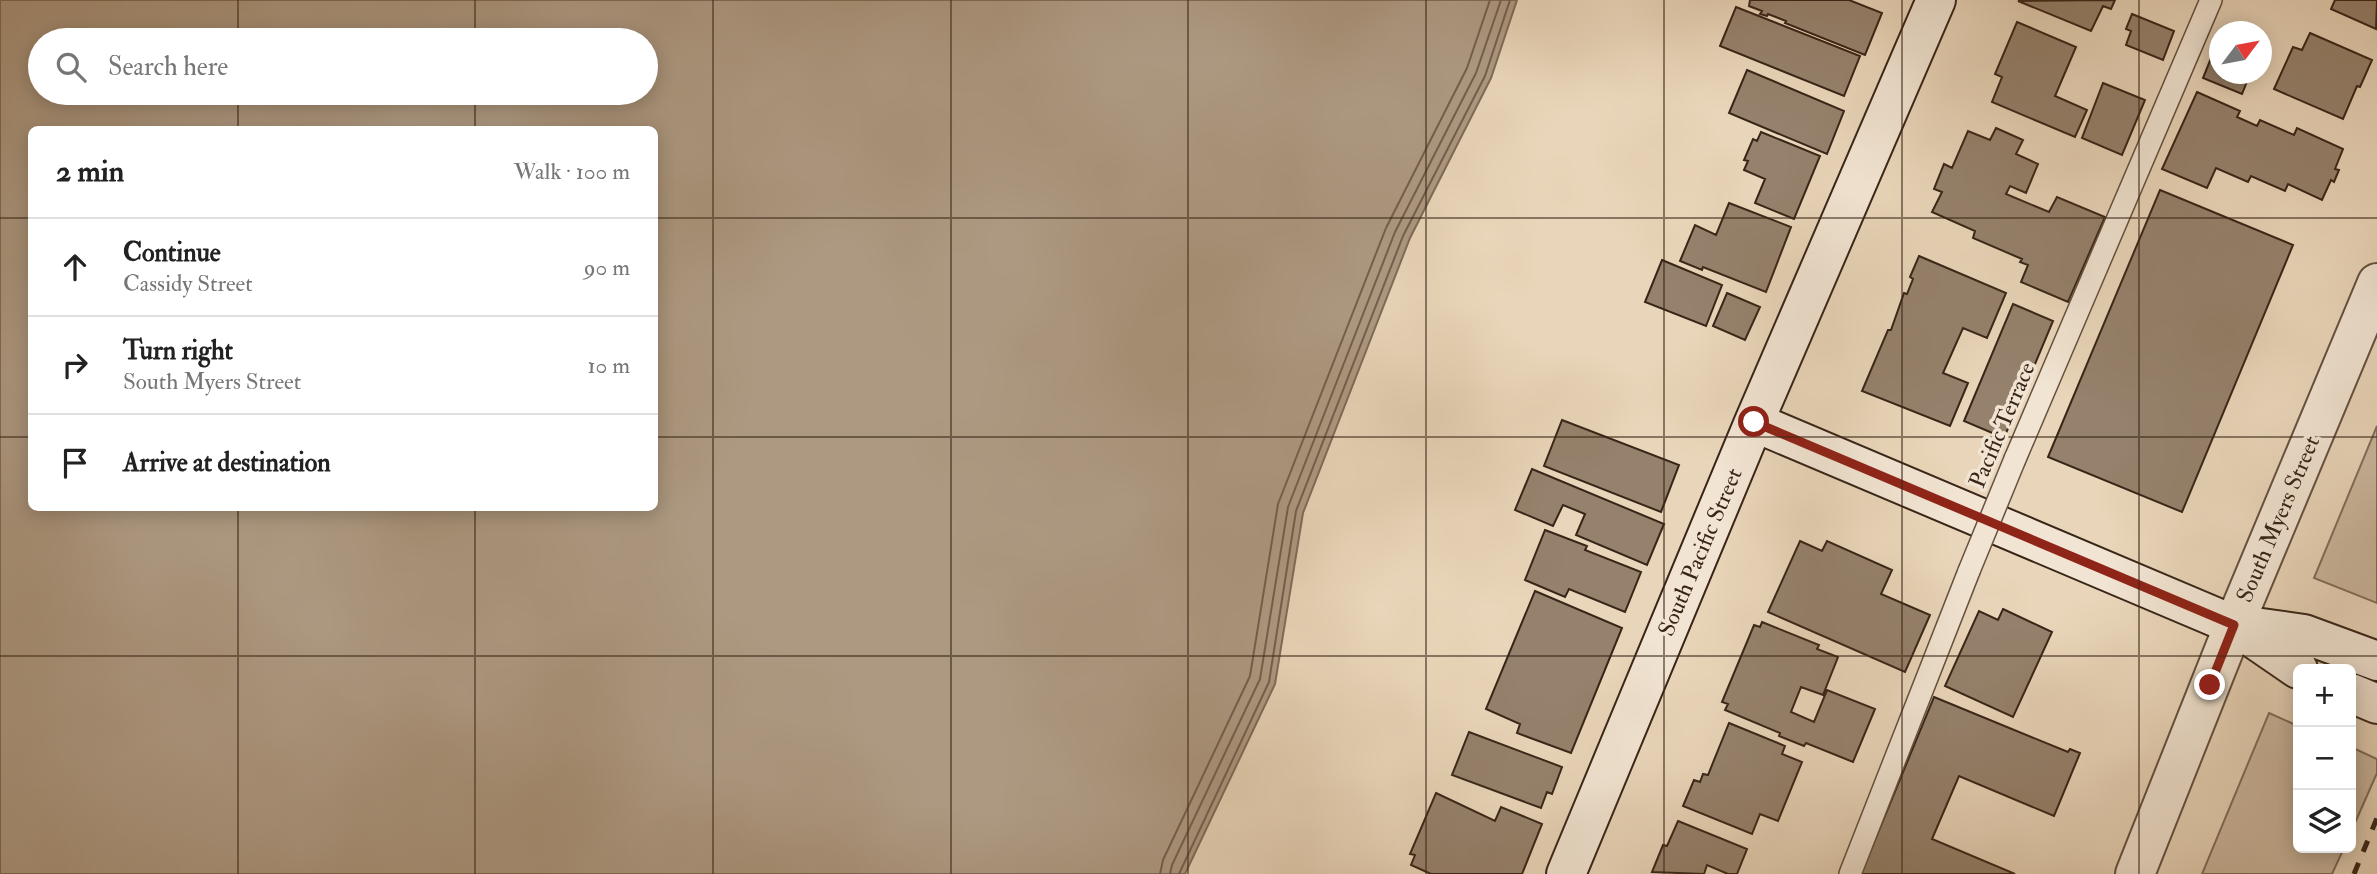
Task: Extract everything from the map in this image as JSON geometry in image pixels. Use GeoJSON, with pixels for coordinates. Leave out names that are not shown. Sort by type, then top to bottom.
{"type":"FeatureCollection","features":[{"type":"Feature","properties":{"kind":"main road","name":"South Pacific Street"},"geometry":{"type":"LineString","coordinates":[[1566,874],[1754,422],[1936,0]]}},
{"type":"Feature","properties":{"kind":"main road","name":"South Myers Street"},"geometry":{"type":"LineString","coordinates":[[2135,874],[2234,625],[2377,282]]}},
{"type":"Feature","properties":{"kind":"main road"},"geometry":{"type":"LineString","coordinates":[[1754,422],[2234,625],[2293,666]]}},
{"type":"Feature","properties":{"kind":"main road"},"geometry":{"type":"LineString","coordinates":[[2234,625],[2304,634],[2377,661]]}},
{"type":"Feature","properties":{"kind":"main road"},"geometry":{"type":"LineString","coordinates":[[2356,695],[2377,704]]}},
{"type":"Feature","properties":{"kind":"lane","name":"Pacific Terrace"},"geometry":{"type":"LineString","coordinates":[[1850,874],[2015,459],[2211,0]]}},
{"type":"Feature","properties":{"kind":"shaded area"},"geometry":{"type":"Polygon","coordinates":[[[2377,426],[2377,603],[2314,578],[2377,426]]]}},
{"type":"Feature","properties":{"kind":"shaded area"},"geometry":{"type":"Polygon","coordinates":[[[2269,713],[2293,724],[2293,853],[2342,853],[2332,874],[2202,874],[2269,713]]]}},
{"type":"Feature","properties":{"kind":"shaded area"},"geometry":{"type":"Polygon","coordinates":[[[2356,749],[2377,759],[2377,773],[2356,821],[2356,749]]]}},
{"type":"Feature","properties":{"kind":"water"},"geometry":{"type":"Polygon","coordinates":[[[0,0],[1517,0],[1491,78],[1410,238],[1303,513],[1275,684],[1185,874],[0,874],[0,0]]]}},
{"type":"Feature","properties":{"kind":"building"},"geometry":{"type":"Polygon","coordinates":[[[1750,0],[1849,0],[1882,13],[1865,55],[1785,23],[1786,21],[1760,14],[1762,11],[1749,6],[1750,0]]]}},
{"type":"Feature","properties":{"kind":"building"},"geometry":{"type":"Polygon","coordinates":[[[2115,0],[2111,9],[2103,6],[2091,31],[2018,1],[2115,0]]]}},
{"type":"Feature","properties":{"kind":"building"},"geometry":{"type":"Polygon","coordinates":[[[2335,0],[2377,0],[2376,29],[2331,9],[2335,0]]]}},
{"type":"Feature","properties":{"kind":"building"},"geometry":{"type":"Polygon","coordinates":[[[1736,7],[1860,56],[1844,96],[1720,46],[1736,7]]]}},
{"type":"Feature","properties":{"kind":"building"},"geometry":{"type":"Polygon","coordinates":[[[2132,14],[2174,31],[2163,60],[2126,45],[2131,31],[2126,29],[2132,14]]]}},
{"type":"Feature","properties":{"kind":"building"},"geometry":{"type":"Polygon","coordinates":[[[2017,22],[2076,47],[2055,96],[2087,110],[2075,137],[1992,102],[2002,77],[1995,74],[2017,22]]]}},
{"type":"Feature","properties":{"kind":"building"},"geometry":{"type":"Polygon","coordinates":[[[2310,33],[2372,60],[2343,119],[2274,89],[2293,47],[2302,50],[2310,33]]]}},
{"type":"Feature","properties":{"kind":"building"},"geometry":{"type":"Polygon","coordinates":[[[2209,63],[2209,80],[2203,78],[2209,63]]]}},
{"type":"Feature","properties":{"kind":"building"},"geometry":{"type":"Polygon","coordinates":[[[1747,70],[1844,111],[1827,154],[1729,113],[1747,70]]]}},
{"type":"Feature","properties":{"kind":"building"},"geometry":{"type":"Polygon","coordinates":[[[2103,83],[2145,100],[2122,155],[2082,138],[2103,83]]]}},
{"type":"Feature","properties":{"kind":"building"},"geometry":{"type":"Polygon","coordinates":[[[2218,84],[2246,84],[2242,94],[2218,84]]]}},
{"type":"Feature","properties":{"kind":"building"},"geometry":{"type":"Polygon","coordinates":[[[2197,92],[2240,111],[2237,117],[2257,126],[2260,120],[2294,135],[2297,128],[2343,149],[2335,169],[2339,170],[2322,200],[2288,184],[2285,191],[2251,176],[2248,182],[2216,168],[2207,188],[2162,169],[2197,92]]]}},
{"type":"Feature","properties":{"kind":"building"},"geometry":{"type":"Polygon","coordinates":[[[1996,128],[2023,140],[2016,154],[2038,164],[2026,193],[2010,186],[2006,194],[2049,212],[2057,197],[2105,217],[2068,302],[2021,282],[2028,265],[2020,262],[2022,259],[1973,238],[1975,231],[1932,212],[1942,192],[1934,189],[1944,164],[1952,168],[1968,131],[1990,140],[1996,128]]]}},
{"type":"Feature","properties":{"kind":"building"},"geometry":{"type":"Polygon","coordinates":[[[1761,132],[1820,156],[1794,219],[1755,203],[1765,179],[1744,170],[1748,161],[1744,160],[1753,139],[1757,141],[1761,132]]]}},
{"type":"Feature","properties":{"kind":"building"},"geometry":{"type":"Polygon","coordinates":[[[2160,190],[2293,245],[2182,512],[2048,457],[2160,190]]]}},
{"type":"Feature","properties":{"kind":"building"},"geometry":{"type":"Polygon","coordinates":[[[1729,203],[1791,227],[1766,292],[1703,267],[1702,270],[1680,261],[1695,225],[1716,235],[1729,203]]]}},
{"type":"Feature","properties":{"kind":"building"},"geometry":{"type":"Polygon","coordinates":[[[1919,256],[2006,293],[1987,338],[1963,328],[1943,373],[1968,383],[1950,426],[1862,391],[1888,330],[1891,330],[1904,293],[1907,294],[1913,279],[1910,277],[1919,256]]]}},
{"type":"Feature","properties":{"kind":"building"},"geometry":{"type":"Polygon","coordinates":[[[1662,260],[1722,285],[1706,326],[1645,302],[1662,260]]]}},
{"type":"Feature","properties":{"kind":"building"},"geometry":{"type":"Polygon","coordinates":[[[1727,293],[1760,307],[1745,340],[1713,326],[1727,293]]]}},
{"type":"Feature","properties":{"kind":"building"},"geometry":{"type":"Polygon","coordinates":[[[2013,304],[2053,321],[2004,438],[1964,421],[2013,304]]]}},
{"type":"Feature","properties":{"kind":"building"},"geometry":{"type":"Polygon","coordinates":[[[1562,420],[1679,465],[1661,512],[1544,466],[1562,420]]]}},
{"type":"Feature","properties":{"kind":"building"},"geometry":{"type":"Polygon","coordinates":[[[1532,469],[1664,524],[1647,565],[1576,535],[1585,514],[1563,505],[1553,526],[1515,510],[1532,469]]]}},
{"type":"Feature","properties":{"kind":"building"},"geometry":{"type":"Polygon","coordinates":[[[1545,530],[1587,546],[1585,550],[1641,572],[1625,612],[1569,589],[1565,597],[1525,580],[1545,530]]]}},
{"type":"Feature","properties":{"kind":"building"},"geometry":{"type":"Polygon","coordinates":[[[1800,541],[1822,551],[1827,541],[1892,570],[1881,594],[1930,615],[1905,672],[1768,612],[1800,541]]]}},
{"type":"Feature","properties":{"kind":"building"},"geometry":{"type":"Polygon","coordinates":[[[1535,591],[1622,628],[1571,753],[1517,733],[1520,724],[1486,709],[1535,591]]]}},
{"type":"Feature","properties":{"kind":"building"},"geometry":{"type":"Polygon","coordinates":[[[2003,609],[2052,632],[2013,717],[1945,686],[1979,611],[1998,620],[2003,609]]]}},
{"type":"Feature","properties":{"kind":"building"},"geometry":{"type":"Polygon","coordinates":[[[1762,622],[1819,645],[1817,649],[1838,657],[1823,695],[1801,687],[1791,712],[1814,722],[1827,690],[1875,709],[1853,762],[1806,743],[1804,746],[1779,736],[1780,733],[1725,710],[1728,704],[1722,702],[1754,625],[1760,627],[1762,622]]]}},
{"type":"Feature","properties":{"kind":"building"},"geometry":{"type":"Polygon","coordinates":[[[1934,697],[2068,752],[2070,749],[2080,753],[2054,816],[1959,776],[1932,839],[2015,874],[1861,874],[1934,697]]]}},
{"type":"Feature","properties":{"kind":"building"},"geometry":{"type":"Polygon","coordinates":[[[1729,723],[1785,746],[1782,754],[1802,762],[1778,821],[1760,814],[1752,834],[1683,806],[1694,780],[1700,782],[1703,774],[1708,775],[1729,723]]]}},
{"type":"Feature","properties":{"kind":"building"},"geometry":{"type":"Polygon","coordinates":[[[1469,732],[1562,767],[1552,794],[1547,792],[1541,808],[1452,775],[1469,732]]]}},
{"type":"Feature","properties":{"kind":"building"},"geometry":{"type":"Polygon","coordinates":[[[1436,793],[1495,821],[1501,807],[1542,824],[1522,874],[1431,874],[1411,865],[1415,855],[1410,854],[1436,793]]]}},
{"type":"Feature","properties":{"kind":"building"},"geometry":{"type":"Polygon","coordinates":[[[1678,821],[1747,849],[1737,874],[1728,874],[1707,865],[1704,874],[1652,872],[1663,845],[1667,846],[1678,821]]]}},
{"type":"Feature","properties":{"kind":"railway"},"geometry":{"type":"LineString","coordinates":[[2354,874],[2377,818]]}},
{"type":"Feature","properties":{"kind":"route"},"geometry":{"type":"LineString","coordinates":[[1754,422],[2234,625],[2210,685]]}}]}
